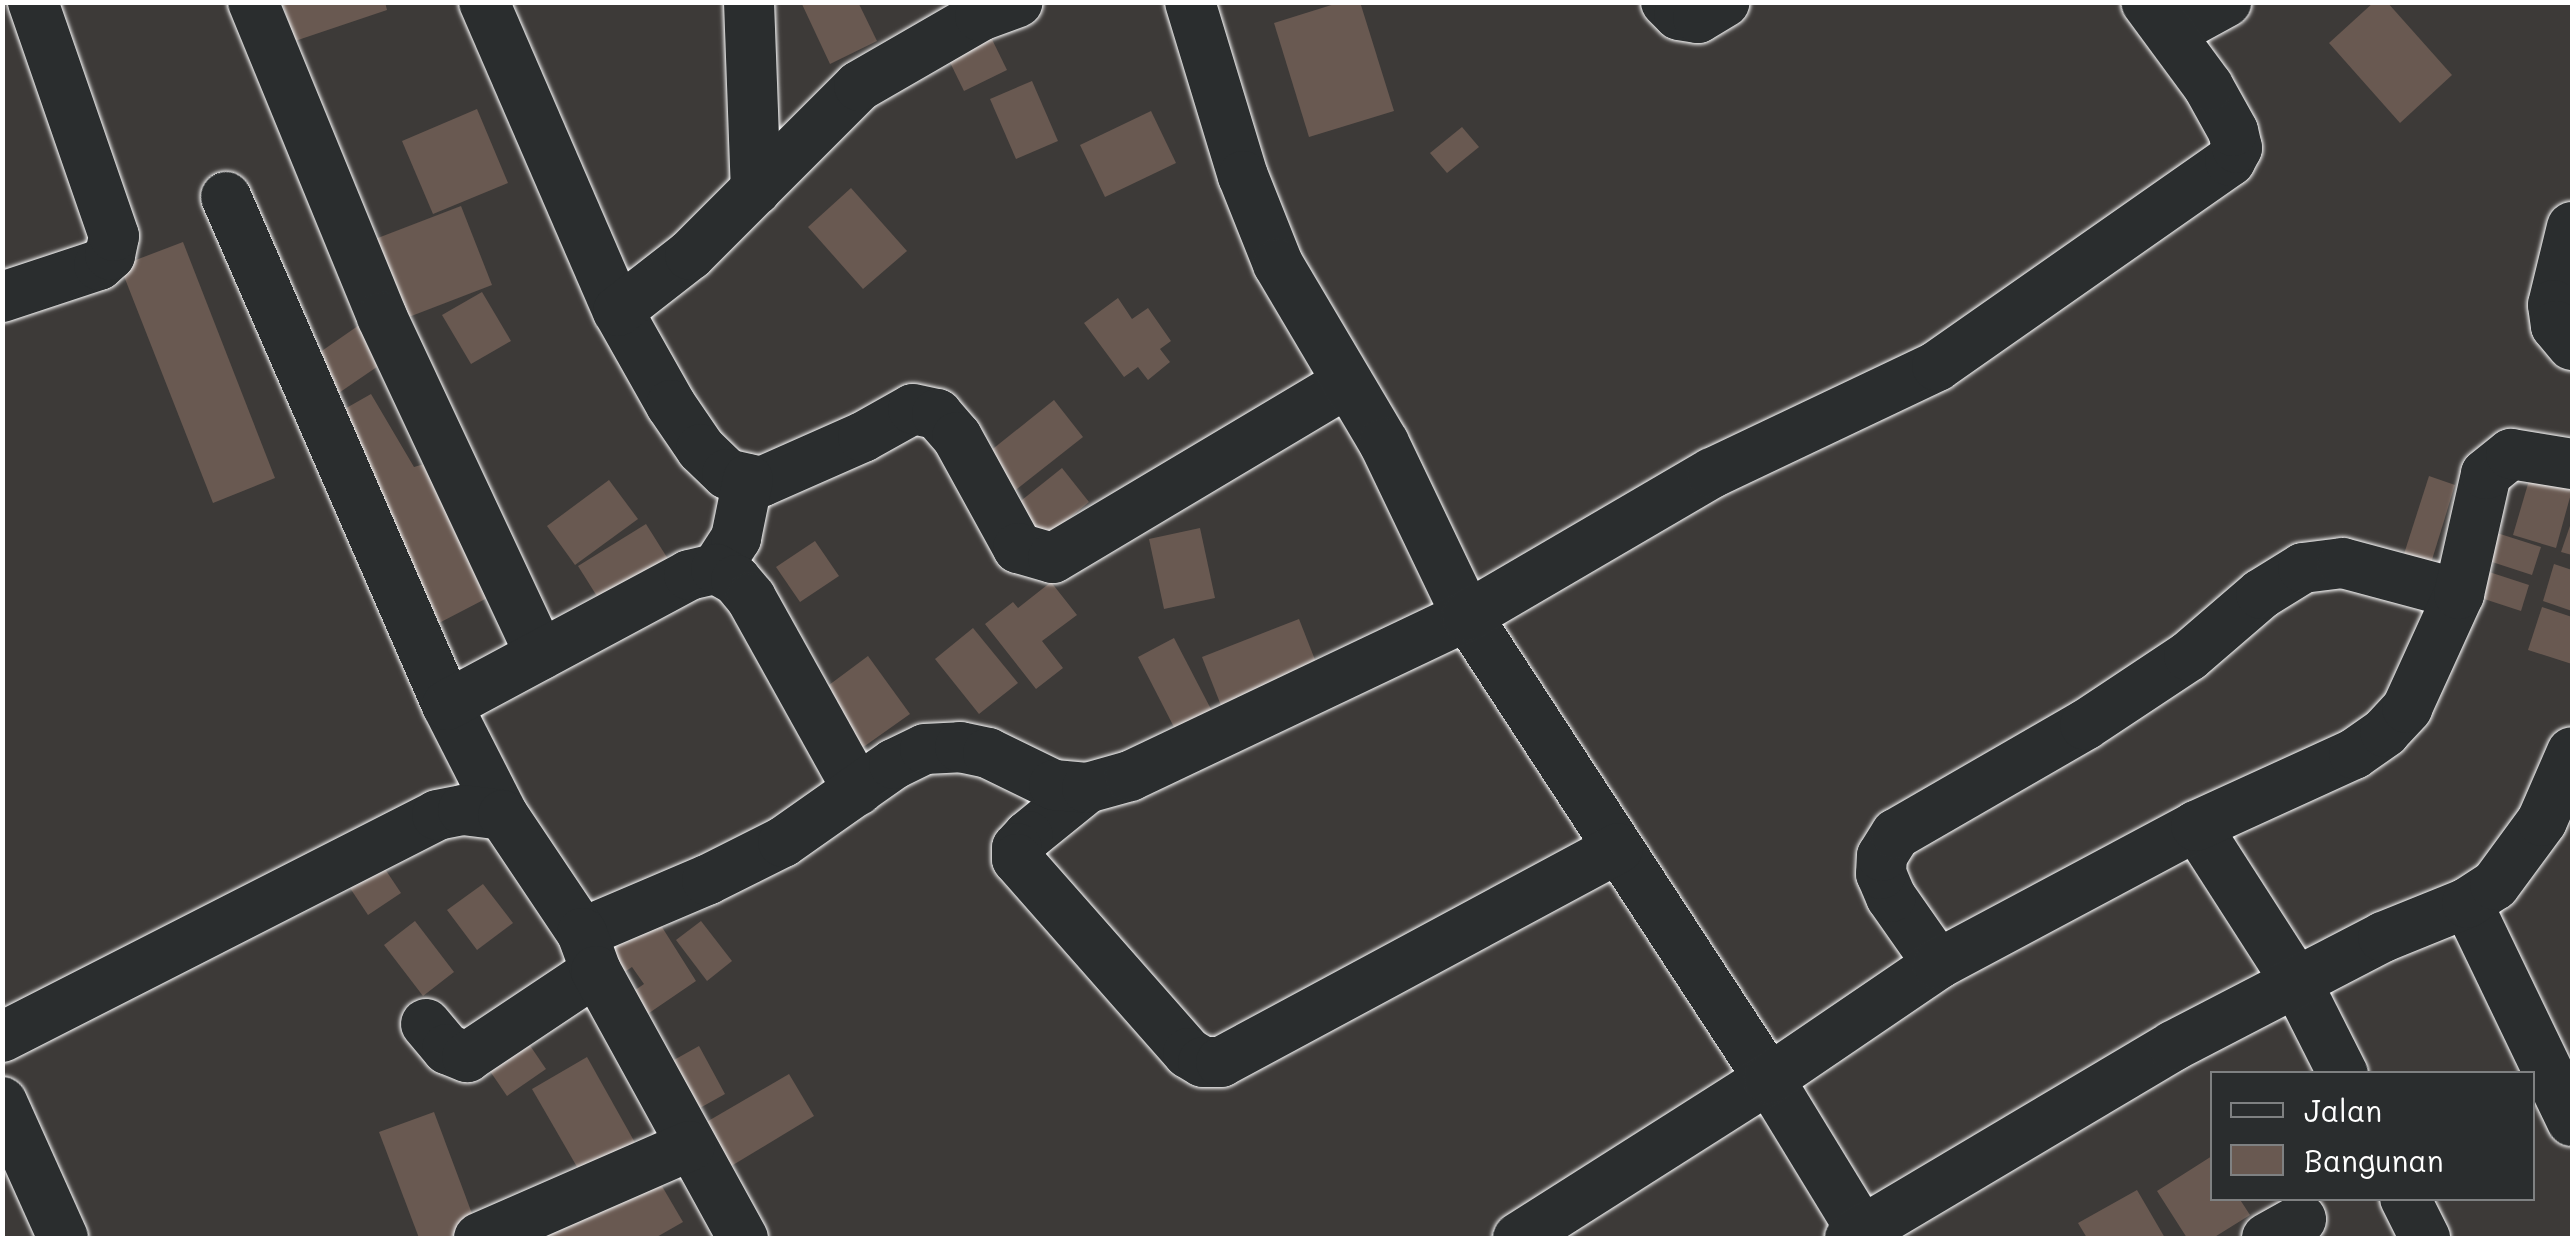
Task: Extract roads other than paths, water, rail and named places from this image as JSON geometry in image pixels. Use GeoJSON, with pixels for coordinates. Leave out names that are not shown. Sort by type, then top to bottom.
{"type":"FeatureCollection","features":[{"type":"Feature","properties":{"kind":"street"},"geometry":{"type":"LineString","coordinates":[[2,297],[99,264],[110,255],[114,236],[33,2]]}},
{"type":"Feature","properties":{"kind":"street"},"geometry":{"type":"LineString","coordinates":[[253,2],[382,316],[540,655]]}},
{"type":"Feature","properties":{"kind":"street"},"geometry":{"type":"LineString","coordinates":[[484,2],[618,311],[702,449],[727,474],[761,482],[863,437],[912,408],[937,414],[957,436],[1018,548],[1053,558],[1346,383]]}},
{"type":"Feature","properties":{"kind":"street"},"geometry":{"type":"LineString","coordinates":[[749,2],[756,190]]}},
{"type":"Feature","properties":{"kind":"street"},"geometry":{"type":"LineString","coordinates":[[618,311],[690,255],[859,86],[980,16],[1018,2]]}},
{"type":"Feature","properties":{"kind":"street"},"geometry":{"type":"LineString","coordinates":[[1190,2],[1243,176],[1278,264],[1384,444],[1467,616],[1769,1079],[1859,1236],[2096,1088],[2383,937],[2467,903],[2495,885],[2524,852],[2572,752]]}},
{"type":"Feature","properties":{"kind":"street"},"geometry":{"type":"LineString","coordinates":[[1666,2],[1678,16],[1698,18],[1724,2]]}},
{"type":"Feature","properties":{"kind":"street"},"geometry":{"type":"LineString","coordinates":[[426,1024],[447,1048],[467,1057],[589,952],[707,880],[782,842],[894,764],[925,749],[960,747],[988,753],[1054,784],[1087,788],[1130,776],[1262,718],[1467,616],[1712,473],[1937,366],[2215,174],[2237,148],[2233,131],[2159,18],[2226,2]]}},
{"type":"Feature","properties":{"kind":"street"},"geometry":{"type":"LineString","coordinates":[[226,197],[447,705],[503,815],[589,952],[690,1146],[743,1238]]}},
{"type":"Feature","properties":{"kind":"street"},"geometry":{"type":"LineString","coordinates":[[2572,227],[2553,305],[2556,326],[2572,345]]}},
{"type":"Feature","properties":{"kind":"street"},"geometry":{"type":"LineString","coordinates":[[1518,1238],[1769,1079],[1938,964],[2196,826],[2354,754],[2385,732],[2407,708],[2458,594],[2486,474],[2511,454],[2572,464]]}},
{"type":"Feature","properties":{"kind":"street"},"geometry":{"type":"LineString","coordinates":[[716,569],[736,538],[748,479]]}},
{"type":"Feature","properties":{"kind":"street"},"geometry":{"type":"LineString","coordinates":[[1938,964],[1891,896],[1882,874],[1882,856],[1896,834],[2086,725],[2189,656],[2260,594],[2304,568],[2343,563],[2458,594]]}},
{"type":"Feature","properties":{"kind":"street"},"geometry":{"type":"LineString","coordinates":[[447,705],[690,575],[716,569],[736,580],[751,598],[858,790]]}},
{"type":"Feature","properties":{"kind":"street"},"geometry":{"type":"LineString","coordinates":[[1087,788],[1028,836],[1017,848],[1017,859],[1188,1053],[1204,1062],[1221,1062],[1618,848]]}},
{"type":"Feature","properties":{"kind":"street"},"geometry":{"type":"LineString","coordinates":[[2,1037],[436,815],[463,810],[503,815]]}},
{"type":"Feature","properties":{"kind":"street"},"geometry":{"type":"LineString","coordinates":[[2196,826],[2298,984],[2341,1071]]}},
{"type":"Feature","properties":{"kind":"street"},"geometry":{"type":"LineString","coordinates":[[2467,903],[2572,1121]]}},
{"type":"Feature","properties":{"kind":"street"},"geometry":{"type":"LineString","coordinates":[[2,1102],[62,1238]]}},
{"type":"Feature","properties":{"kind":"street"},"geometry":{"type":"LineString","coordinates":[[479,1238],[690,1146]]}},
{"type":"Feature","properties":{"kind":"street"},"geometry":{"type":"LineString","coordinates":[[2407,1201],[2425,1238]]}}]}
